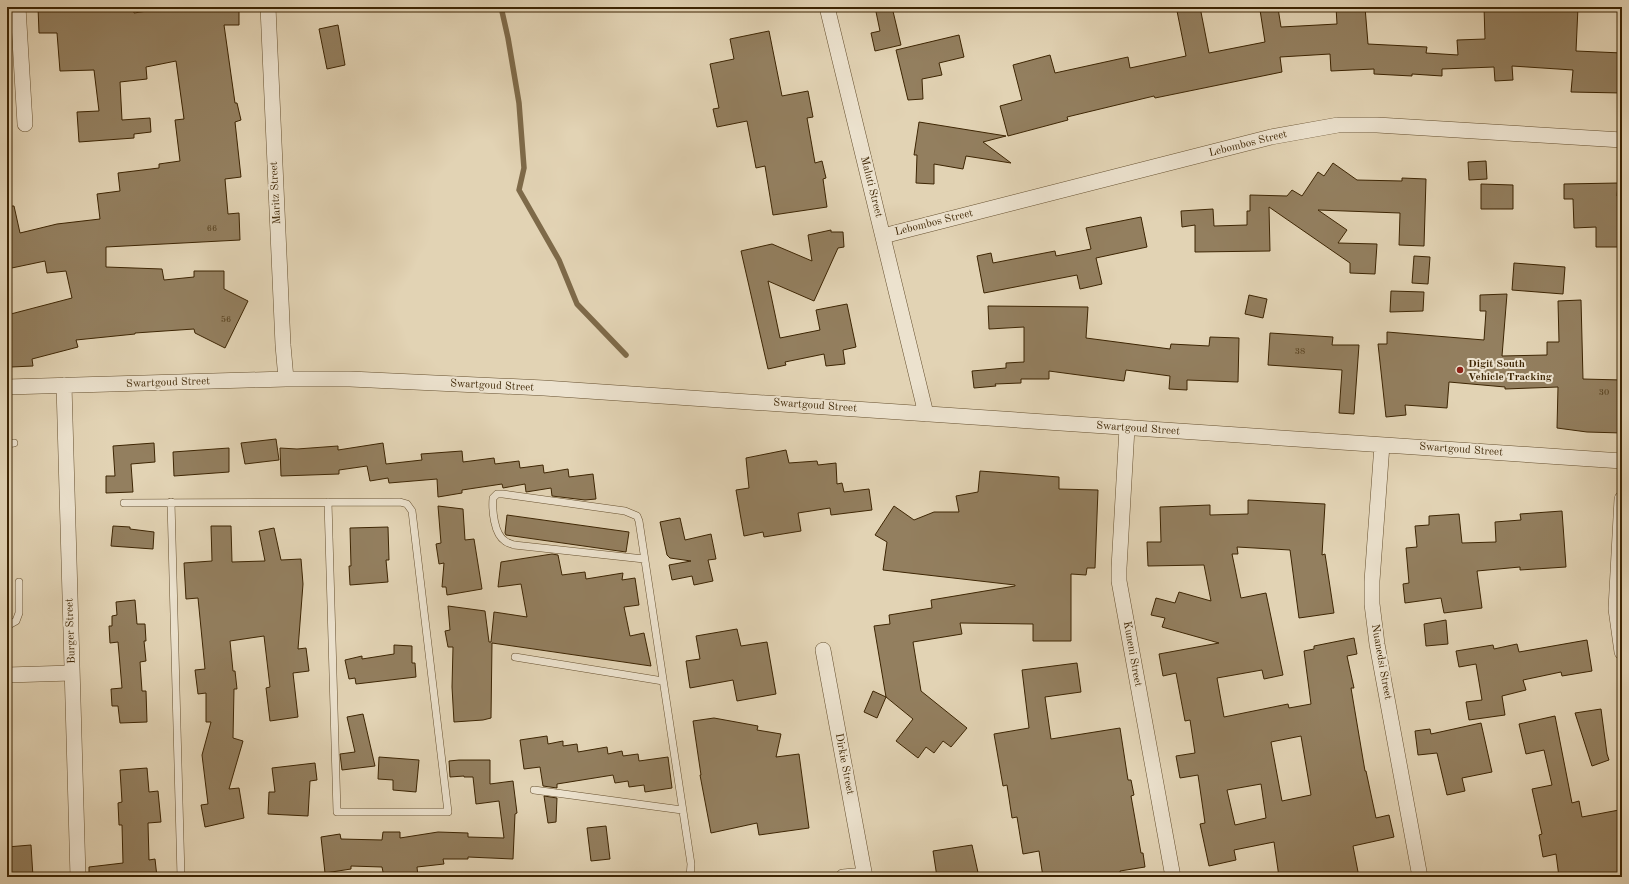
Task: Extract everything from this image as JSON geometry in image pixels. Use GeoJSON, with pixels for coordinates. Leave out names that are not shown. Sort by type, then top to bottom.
{"type":"FeatureCollection","features":[{"type":"Feature","properties":{"kind":"street"},"geometry":{"type":"LineString","coordinates":[[18,7],[25,124]]}},
{"type":"Feature","properties":{"kind":"street","name":"Maritz Street"},"geometry":{"type":"LineString","coordinates":[[268,7],[283,344],[286,380]]}},
{"type":"Feature","properties":{"kind":"street","name":"Maluti Street"},"geometry":{"type":"LineString","coordinates":[[827,7],[926,414]]}},
{"type":"Feature","properties":{"kind":"street","name":"Lebombos Street"},"geometry":{"type":"LineString","coordinates":[[883,236],[1270,138],[1338,125],[1385,125],[1622,140]]}},
{"type":"Feature","properties":{"kind":"street","name":"Swartgoud Street"},"geometry":{"type":"LineString","coordinates":[[7,387],[286,380],[411,381],[544,388],[1622,461]]}},
{"type":"Feature","properties":{"kind":"street","name":"Burger Street"},"geometry":{"type":"LineString","coordinates":[[64,385],[78,877]]}},
{"type":"Feature","properties":{"kind":"street","name":"Kuneni Street"},"geometry":{"type":"LineString","coordinates":[[1127,428],[1118,568],[1119,581],[1173,877]]}},
{"type":"Feature","properties":{"kind":"street","name":"Nuanedsi Street"},"geometry":{"type":"LineString","coordinates":[[1382,445],[1372,581],[1372,604],[1377,644],[1420,877]]}},
{"type":"Feature","properties":{"kind":"street"},"geometry":{"type":"LineString","coordinates":[[1622,498],[1616,609],[1622,652]]}},
{"type":"Feature","properties":{"kind":"street","name":"Dirkie Street"},"geometry":{"type":"LineString","coordinates":[[823,650],[865,876]]}},
{"type":"Feature","properties":{"kind":"street"},"geometry":{"type":"LineString","coordinates":[[7,674],[72,673]]}},
{"type":"Feature","properties":{"kind":"street"},"geometry":{"type":"LineString","coordinates":[[843,877],[865,876]]}},
{"type":"Feature","properties":{"kind":"lane"},"geometry":{"type":"LineString","coordinates":[[644,559],[514,545],[505,542],[500,535],[496,523],[493,498],[497,494],[503,494],[625,511],[637,516],[639,521],[662,681],[691,864],[690,877]]}},
{"type":"Feature","properties":{"kind":"lane"},"geometry":{"type":"LineString","coordinates":[[124,503],[171,502],[328,502],[400,502],[407,504],[412,510],[448,812],[337,812],[328,502]]}},
{"type":"Feature","properties":{"kind":"lane"},"geometry":{"type":"LineString","coordinates":[[171,502],[181,877]]}},
{"type":"Feature","properties":{"kind":"lane"},"geometry":{"type":"LineString","coordinates":[[7,626],[16,621],[19,613],[19,582]]}},
{"type":"Feature","properties":{"kind":"lane"},"geometry":{"type":"LineString","coordinates":[[515,657],[662,681]]}},
{"type":"Feature","properties":{"kind":"lane"},"geometry":{"type":"LineString","coordinates":[[534,790],[682,810]]}},
{"type":"Feature","properties":{"kind":"building"},"geometry":{"type":"Polygon","coordinates":[[[38,7],[134,7],[134,13],[174,7],[239,7],[239,25],[224,25],[235,103],[237,103],[241,120],[235,122],[241,177],[225,179],[228,214],[239,213],[240,240],[106,247],[106,267],[162,269],[164,280],[194,277],[194,271],[224,271],[224,289],[248,301],[225,348],[195,333],[194,329],[135,333],[76,340],[78,347],[32,359],[33,366],[11,367],[7,315],[72,298],[66,271],[47,273],[45,261],[7,269],[7,206],[14,206],[20,233],[57,224],[100,219],[97,194],[120,191],[118,173],[159,168],[159,164],[180,161],[175,120],[184,119],[176,61],[146,67],[147,79],[120,82],[122,120],[150,118],[151,132],[134,134],[134,138],[79,142],[77,112],[99,111],[94,70],[60,71],[57,33],[39,33],[38,7]]]}},
{"type":"Feature","properties":{"kind":"building"},"geometry":{"type":"Polygon","coordinates":[[[875,7],[892,7],[901,45],[875,51],[871,33],[880,31],[875,7]]]}},
{"type":"Feature","properties":{"kind":"building"},"geometry":{"type":"Polygon","coordinates":[[[1200,7],[1209,53],[1265,42],[1260,10],[1278,8],[1281,27],[1337,24],[1336,7],[1365,7],[1368,44],[1427,47],[1426,53],[1458,55],[1457,40],[1485,39],[1484,7],[1578,7],[1576,51],[1622,53],[1622,93],[1571,92],[1573,70],[1512,66],[1513,80],[1495,81],[1494,67],[1442,69],[1442,76],[1412,74],[1412,76],[1374,74],[1374,69],[1331,71],[1330,54],[1280,57],[1282,72],[1155,98],[1154,96],[1067,117],[1068,120],[1008,136],[1000,106],[1022,100],[1013,65],[1050,55],[1055,73],[1128,57],[1130,68],[1186,56],[1177,11],[1200,7]]]}},
{"type":"Feature","properties":{"kind":"building"},"geometry":{"type":"Polygon","coordinates":[[[338,25],[345,65],[327,69],[319,29],[338,25]]]}},
{"type":"Feature","properties":{"kind":"building"},"geometry":{"type":"Polygon","coordinates":[[[769,31],[782,96],[808,91],[813,117],[807,118],[815,163],[822,161],[826,178],[823,179],[827,207],[773,215],[765,166],[756,168],[747,121],[717,127],[713,109],[719,108],[710,64],[734,59],[730,39],[769,31]]]}},
{"type":"Feature","properties":{"kind":"building"},"geometry":{"type":"Polygon","coordinates":[[[959,35],[964,57],[939,63],[942,75],[922,79],[923,99],[908,100],[896,50],[959,35]]]}},
{"type":"Feature","properties":{"kind":"building"},"geometry":{"type":"Polygon","coordinates":[[[919,122],[1006,136],[983,142],[1011,163],[966,156],[963,169],[934,164],[934,184],[916,183],[917,155],[914,155],[919,122]]]}},
{"type":"Feature","properties":{"kind":"building"},"geometry":{"type":"Polygon","coordinates":[[[1486,161],[1487,179],[1469,180],[1468,162],[1486,161]]]}},
{"type":"Feature","properties":{"kind":"building"},"geometry":{"type":"Polygon","coordinates":[[[1333,163],[1357,180],[1402,181],[1402,178],[1426,179],[1424,246],[1399,245],[1400,213],[1318,210],[1347,230],[1338,243],[1377,244],[1375,274],[1350,273],[1350,263],[1269,207],[1270,251],[1195,252],[1195,225],[1182,227],[1181,211],[1213,209],[1214,226],[1247,225],[1247,211],[1250,211],[1250,195],[1287,196],[1292,190],[1302,196],[1318,172],[1324,176],[1333,163]]]}},
{"type":"Feature","properties":{"kind":"building"},"geometry":{"type":"Polygon","coordinates":[[[1618,183],[1617,196],[1619,196],[1619,202],[1622,202],[1622,247],[1596,247],[1596,227],[1574,228],[1573,199],[1564,199],[1564,184],[1618,183]]]}},
{"type":"Feature","properties":{"kind":"building"},"geometry":{"type":"Polygon","coordinates":[[[1481,184],[1513,185],[1513,209],[1481,209],[1481,184]]]}},
{"type":"Feature","properties":{"kind":"building"},"geometry":{"type":"Polygon","coordinates":[[[1141,217],[1147,247],[1096,258],[1102,284],[1080,289],[1077,275],[984,293],[977,256],[991,253],[993,263],[1055,251],[1056,256],[1091,249],[1086,228],[1141,217]]]}},
{"type":"Feature","properties":{"kind":"building"},"geometry":{"type":"Polygon","coordinates":[[[831,230],[831,232],[843,232],[844,247],[838,248],[814,301],[768,281],[780,338],[820,330],[816,310],[847,304],[856,347],[843,350],[845,364],[826,366],[824,354],[785,362],[786,365],[768,369],[741,251],[772,244],[812,261],[808,235],[831,230]]]}},
{"type":"Feature","properties":{"kind":"building"},"geometry":{"type":"Polygon","coordinates":[[[1414,256],[1430,257],[1428,284],[1412,283],[1414,256]]]}},
{"type":"Feature","properties":{"kind":"building"},"geometry":{"type":"Polygon","coordinates":[[[1514,263],[1565,267],[1563,294],[1512,290],[1514,263]]]}},
{"type":"Feature","properties":{"kind":"building"},"geometry":{"type":"Polygon","coordinates":[[[1391,291],[1424,292],[1423,311],[1390,312],[1391,291]]]}},
{"type":"Feature","properties":{"kind":"building"},"geometry":{"type":"Polygon","coordinates":[[[1507,294],[1502,356],[1547,355],[1547,342],[1559,342],[1558,301],[1581,300],[1583,379],[1622,380],[1622,433],[1587,432],[1557,428],[1558,387],[1505,389],[1505,387],[1449,382],[1447,408],[1405,405],[1406,415],[1386,417],[1378,344],[1387,344],[1387,332],[1484,340],[1486,311],[1480,311],[1480,295],[1507,294]]]}},
{"type":"Feature","properties":{"kind":"building"},"geometry":{"type":"Polygon","coordinates":[[[1249,295],[1267,299],[1263,318],[1245,314],[1249,295]]]}},
{"type":"Feature","properties":{"kind":"building"},"geometry":{"type":"Polygon","coordinates":[[[988,306],[1088,307],[1086,338],[1170,349],[1171,344],[1209,346],[1210,337],[1239,338],[1238,382],[1187,380],[1187,390],[1169,389],[1170,376],[1126,370],[1124,381],[1049,371],[1049,379],[1021,379],[1021,383],[995,384],[996,386],[974,388],[972,371],[1006,368],[1006,363],[1024,362],[1024,327],[989,329],[988,306]]]}},
{"type":"Feature","properties":{"kind":"building"},"geometry":{"type":"Polygon","coordinates":[[[1270,333],[1333,337],[1332,345],[1359,345],[1354,414],[1339,413],[1342,370],[1268,365],[1270,333]]]}},
{"type":"Feature","properties":{"kind":"building"},"geometry":{"type":"Polygon","coordinates":[[[276,439],[279,460],[245,464],[241,443],[276,439]]]}},
{"type":"Feature","properties":{"kind":"building"},"geometry":{"type":"Polygon","coordinates":[[[154,443],[155,462],[131,464],[133,492],[106,493],[106,476],[115,476],[113,446],[154,443]]]}},
{"type":"Feature","properties":{"kind":"building"},"geometry":{"type":"Polygon","coordinates":[[[383,443],[386,464],[422,460],[421,454],[462,451],[463,462],[494,458],[495,464],[519,461],[520,468],[543,465],[544,473],[568,469],[569,477],[593,474],[596,499],[585,500],[552,496],[551,488],[526,492],[525,484],[503,488],[502,484],[462,490],[462,493],[438,497],[437,479],[389,483],[388,478],[370,481],[367,466],[339,470],[339,474],[281,476],[280,448],[297,449],[338,446],[338,450],[383,443]]]}},
{"type":"Feature","properties":{"kind":"building"},"geometry":{"type":"Polygon","coordinates":[[[229,448],[229,472],[174,476],[173,452],[229,448]]]}},
{"type":"Feature","properties":{"kind":"building"},"geometry":{"type":"Polygon","coordinates":[[[786,450],[789,463],[817,461],[818,465],[836,463],[837,484],[842,483],[844,492],[869,489],[872,510],[831,515],[830,508],[798,513],[801,531],[764,537],[763,532],[744,536],[736,490],[749,488],[746,458],[786,450]]]}},
{"type":"Feature","properties":{"kind":"building"},"geometry":{"type":"Polygon","coordinates":[[[980,471],[1059,477],[1059,489],[1098,490],[1095,568],[1087,568],[1086,575],[1071,574],[1071,641],[1033,641],[1033,624],[960,623],[962,634],[913,642],[921,691],[967,728],[951,747],[943,741],[934,753],[926,747],[918,758],[896,741],[913,719],[886,697],[874,626],[890,624],[889,615],[932,608],[931,600],[1015,585],[883,570],[887,542],[875,535],[894,506],[914,520],[934,512],[959,512],[956,496],[978,492],[980,471]]]}},
{"type":"Feature","properties":{"kind":"building"},"geometry":{"type":"Polygon","coordinates":[[[1248,500],[1325,504],[1322,555],[1325,554],[1334,613],[1299,618],[1290,550],[1237,547],[1238,554],[1232,554],[1241,598],[1266,593],[1283,675],[1264,679],[1262,670],[1217,678],[1224,717],[1288,704],[1289,708],[1311,704],[1304,651],[1314,649],[1314,646],[1354,638],[1357,654],[1347,656],[1354,688],[1351,688],[1365,771],[1376,818],[1389,815],[1394,837],[1353,846],[1359,877],[1279,877],[1274,842],[1234,850],[1236,860],[1209,866],[1200,824],[1205,823],[1198,775],[1180,778],[1176,756],[1195,753],[1190,720],[1185,721],[1176,673],[1163,676],[1159,654],[1219,643],[1162,627],[1165,618],[1151,615],[1156,598],[1175,603],[1179,592],[1211,601],[1204,565],[1148,566],[1147,542],[1161,542],[1160,507],[1210,505],[1210,515],[1248,514],[1248,500]],[[1301,736],[1271,742],[1282,801],[1311,795],[1301,736]],[[1261,784],[1227,790],[1235,825],[1266,818],[1261,784]]]}},
{"type":"Feature","properties":{"kind":"building"},"geometry":{"type":"Polygon","coordinates":[[[438,506],[463,509],[465,540],[474,539],[482,589],[447,595],[446,587],[442,587],[444,563],[439,564],[436,544],[441,543],[438,506]]]}},
{"type":"Feature","properties":{"kind":"building"},"geometry":{"type":"Polygon","coordinates":[[[1562,511],[1566,567],[1520,570],[1520,567],[1477,571],[1482,608],[1444,613],[1441,598],[1405,603],[1403,584],[1409,583],[1406,548],[1417,547],[1415,526],[1429,525],[1429,516],[1459,514],[1462,543],[1496,542],[1495,522],[1521,520],[1520,514],[1562,511]]]}},
{"type":"Feature","properties":{"kind":"building"},"geometry":{"type":"Polygon","coordinates":[[[507,515],[629,532],[626,552],[506,535],[507,515]]]}},
{"type":"Feature","properties":{"kind":"building"},"geometry":{"type":"Polygon","coordinates":[[[680,518],[685,540],[711,534],[716,559],[708,560],[713,581],[694,585],[692,576],[672,580],[669,565],[691,561],[670,558],[667,555],[660,522],[680,518]]]}},
{"type":"Feature","properties":{"kind":"building"},"geometry":{"type":"Polygon","coordinates":[[[113,526],[130,527],[130,529],[154,532],[153,549],[111,546],[113,526]]]}},
{"type":"Feature","properties":{"kind":"building"},"geometry":{"type":"Polygon","coordinates":[[[211,526],[231,526],[232,562],[265,561],[259,531],[274,528],[281,560],[301,559],[303,584],[298,649],[306,648],[309,671],[293,673],[298,717],[270,721],[266,688],[270,687],[264,636],[230,641],[233,671],[235,671],[237,689],[234,689],[233,738],[243,741],[229,789],[239,788],[244,818],[205,827],[201,805],[208,804],[202,755],[211,722],[206,722],[206,693],[198,694],[195,670],[205,669],[198,598],[186,599],[184,563],[212,561],[211,526]]]}},
{"type":"Feature","properties":{"kind":"building"},"geometry":{"type":"Polygon","coordinates":[[[388,527],[389,560],[386,560],[388,582],[350,585],[350,528],[388,527]]]}},
{"type":"Feature","properties":{"kind":"building"},"geometry":{"type":"Polygon","coordinates":[[[552,554],[558,555],[562,575],[585,572],[586,579],[623,573],[622,580],[635,578],[639,605],[624,607],[630,636],[644,633],[651,666],[492,643],[491,718],[454,722],[452,687],[453,647],[448,647],[445,631],[450,630],[448,606],[485,611],[489,642],[491,642],[494,612],[527,617],[521,584],[498,587],[501,562],[552,554]]]}},
{"type":"Feature","properties":{"kind":"building"},"geometry":{"type":"Polygon","coordinates":[[[135,600],[137,624],[145,624],[146,641],[144,641],[146,661],[140,662],[142,691],[146,691],[147,722],[120,723],[118,706],[112,706],[111,689],[122,688],[118,642],[110,643],[109,626],[112,626],[112,616],[117,615],[116,602],[135,600]]]}},
{"type":"Feature","properties":{"kind":"building"},"geometry":{"type":"Polygon","coordinates":[[[1446,620],[1448,644],[1426,646],[1424,624],[1446,620]]]}},
{"type":"Feature","properties":{"kind":"building"},"geometry":{"type":"Polygon","coordinates":[[[737,629],[741,646],[767,642],[776,694],[737,701],[733,680],[690,688],[686,661],[700,659],[696,636],[737,629]]]}},
{"type":"Feature","properties":{"kind":"building"},"geometry":{"type":"Polygon","coordinates":[[[1587,640],[1592,671],[1562,676],[1561,672],[1523,680],[1526,690],[1502,696],[1505,715],[1469,720],[1466,702],[1482,700],[1476,664],[1459,667],[1456,651],[1493,645],[1494,649],[1517,644],[1519,652],[1587,640]]]}},
{"type":"Feature","properties":{"kind":"building"},"geometry":{"type":"Polygon","coordinates":[[[394,645],[412,646],[412,663],[415,663],[416,677],[356,684],[355,678],[349,679],[345,660],[362,656],[362,659],[394,654],[394,645]]]}},
{"type":"Feature","properties":{"kind":"building"},"geometry":{"type":"Polygon","coordinates":[[[1077,663],[1081,692],[1045,697],[1051,739],[1120,728],[1128,780],[1131,780],[1134,795],[1131,796],[1141,853],[1143,853],[1145,867],[1120,871],[1121,877],[1043,877],[1039,851],[1023,854],[1017,817],[1012,818],[1007,785],[1003,786],[994,734],[1029,728],[1022,670],[1077,663]]]}},
{"type":"Feature","properties":{"kind":"building"},"geometry":{"type":"Polygon","coordinates":[[[873,691],[886,697],[877,718],[864,712],[873,691]]]}},
{"type":"Feature","properties":{"kind":"building"},"geometry":{"type":"Polygon","coordinates":[[[1601,709],[1609,760],[1592,766],[1575,713],[1601,709]]]}},
{"type":"Feature","properties":{"kind":"building"},"geometry":{"type":"Polygon","coordinates":[[[363,714],[375,766],[342,770],[340,754],[355,752],[347,717],[363,714]]]}},
{"type":"Feature","properties":{"kind":"building"},"geometry":{"type":"Polygon","coordinates":[[[1555,716],[1572,803],[1579,801],[1582,817],[1619,810],[1622,826],[1622,877],[1559,877],[1556,854],[1543,857],[1539,835],[1542,834],[1532,789],[1552,785],[1544,750],[1526,754],[1519,724],[1555,716]]]}},
{"type":"Feature","properties":{"kind":"building"},"geometry":{"type":"Polygon","coordinates":[[[714,718],[758,726],[757,730],[781,734],[776,757],[799,754],[809,828],[759,835],[757,823],[711,833],[700,775],[693,721],[714,718]]]}},
{"type":"Feature","properties":{"kind":"building"},"geometry":{"type":"Polygon","coordinates":[[[1481,723],[1492,772],[1462,778],[1465,791],[1447,795],[1437,753],[1418,755],[1415,731],[1430,729],[1431,734],[1481,723]]]}},
{"type":"Feature","properties":{"kind":"building"},"geometry":{"type":"Polygon","coordinates":[[[547,736],[548,744],[563,741],[563,746],[577,744],[578,752],[607,747],[608,754],[622,751],[623,756],[638,754],[639,761],[668,757],[672,788],[645,792],[644,785],[629,787],[628,781],[615,783],[613,775],[557,784],[557,788],[543,786],[540,767],[524,769],[520,740],[547,736]]]}},
{"type":"Feature","properties":{"kind":"building"},"geometry":{"type":"Polygon","coordinates":[[[379,757],[419,760],[416,792],[393,790],[393,780],[378,779],[379,757]]]}},
{"type":"Feature","properties":{"kind":"building"},"geometry":{"type":"Polygon","coordinates":[[[490,760],[490,784],[513,781],[517,813],[515,814],[513,859],[468,857],[468,859],[443,859],[444,864],[417,867],[418,877],[384,877],[382,867],[351,866],[351,869],[325,873],[321,837],[340,834],[341,839],[382,840],[383,832],[400,832],[400,838],[438,832],[468,833],[468,837],[504,838],[499,801],[476,804],[473,777],[450,777],[449,761],[490,760]]]}},
{"type":"Feature","properties":{"kind":"building"},"geometry":{"type":"Polygon","coordinates":[[[315,763],[317,780],[310,781],[308,816],[268,814],[269,792],[275,792],[272,768],[315,763]]]}},
{"type":"Feature","properties":{"kind":"building"},"geometry":{"type":"Polygon","coordinates":[[[147,768],[149,792],[158,791],[161,822],[148,823],[149,860],[155,859],[157,877],[89,877],[89,867],[123,863],[122,825],[119,825],[118,803],[122,802],[120,770],[147,768]]]}},
{"type":"Feature","properties":{"kind":"building"},"geometry":{"type":"Polygon","coordinates":[[[544,796],[557,798],[556,822],[548,823],[544,796]]]}},
{"type":"Feature","properties":{"kind":"building"},"geometry":{"type":"Polygon","coordinates":[[[606,826],[610,859],[591,861],[587,828],[606,826]]]}},
{"type":"Feature","properties":{"kind":"building"},"geometry":{"type":"Polygon","coordinates":[[[31,845],[33,877],[7,877],[7,847],[31,845]]]}},
{"type":"Feature","properties":{"kind":"building"},"geometry":{"type":"Polygon","coordinates":[[[972,845],[979,877],[937,877],[933,851],[972,845]]]}},
{"type":"Feature","properties":{"kind":"waterway"},"geometry":{"type":"LineString","coordinates":[[501,7],[519,103],[524,168],[519,190],[559,260],[577,304],[626,355]]}},
{"type":"Feature","properties":{"kind":"place","name":"Digit South Vehicle Tracking"},"geometry":{"type":"Point","coordinates":[1460,370]}}]}
